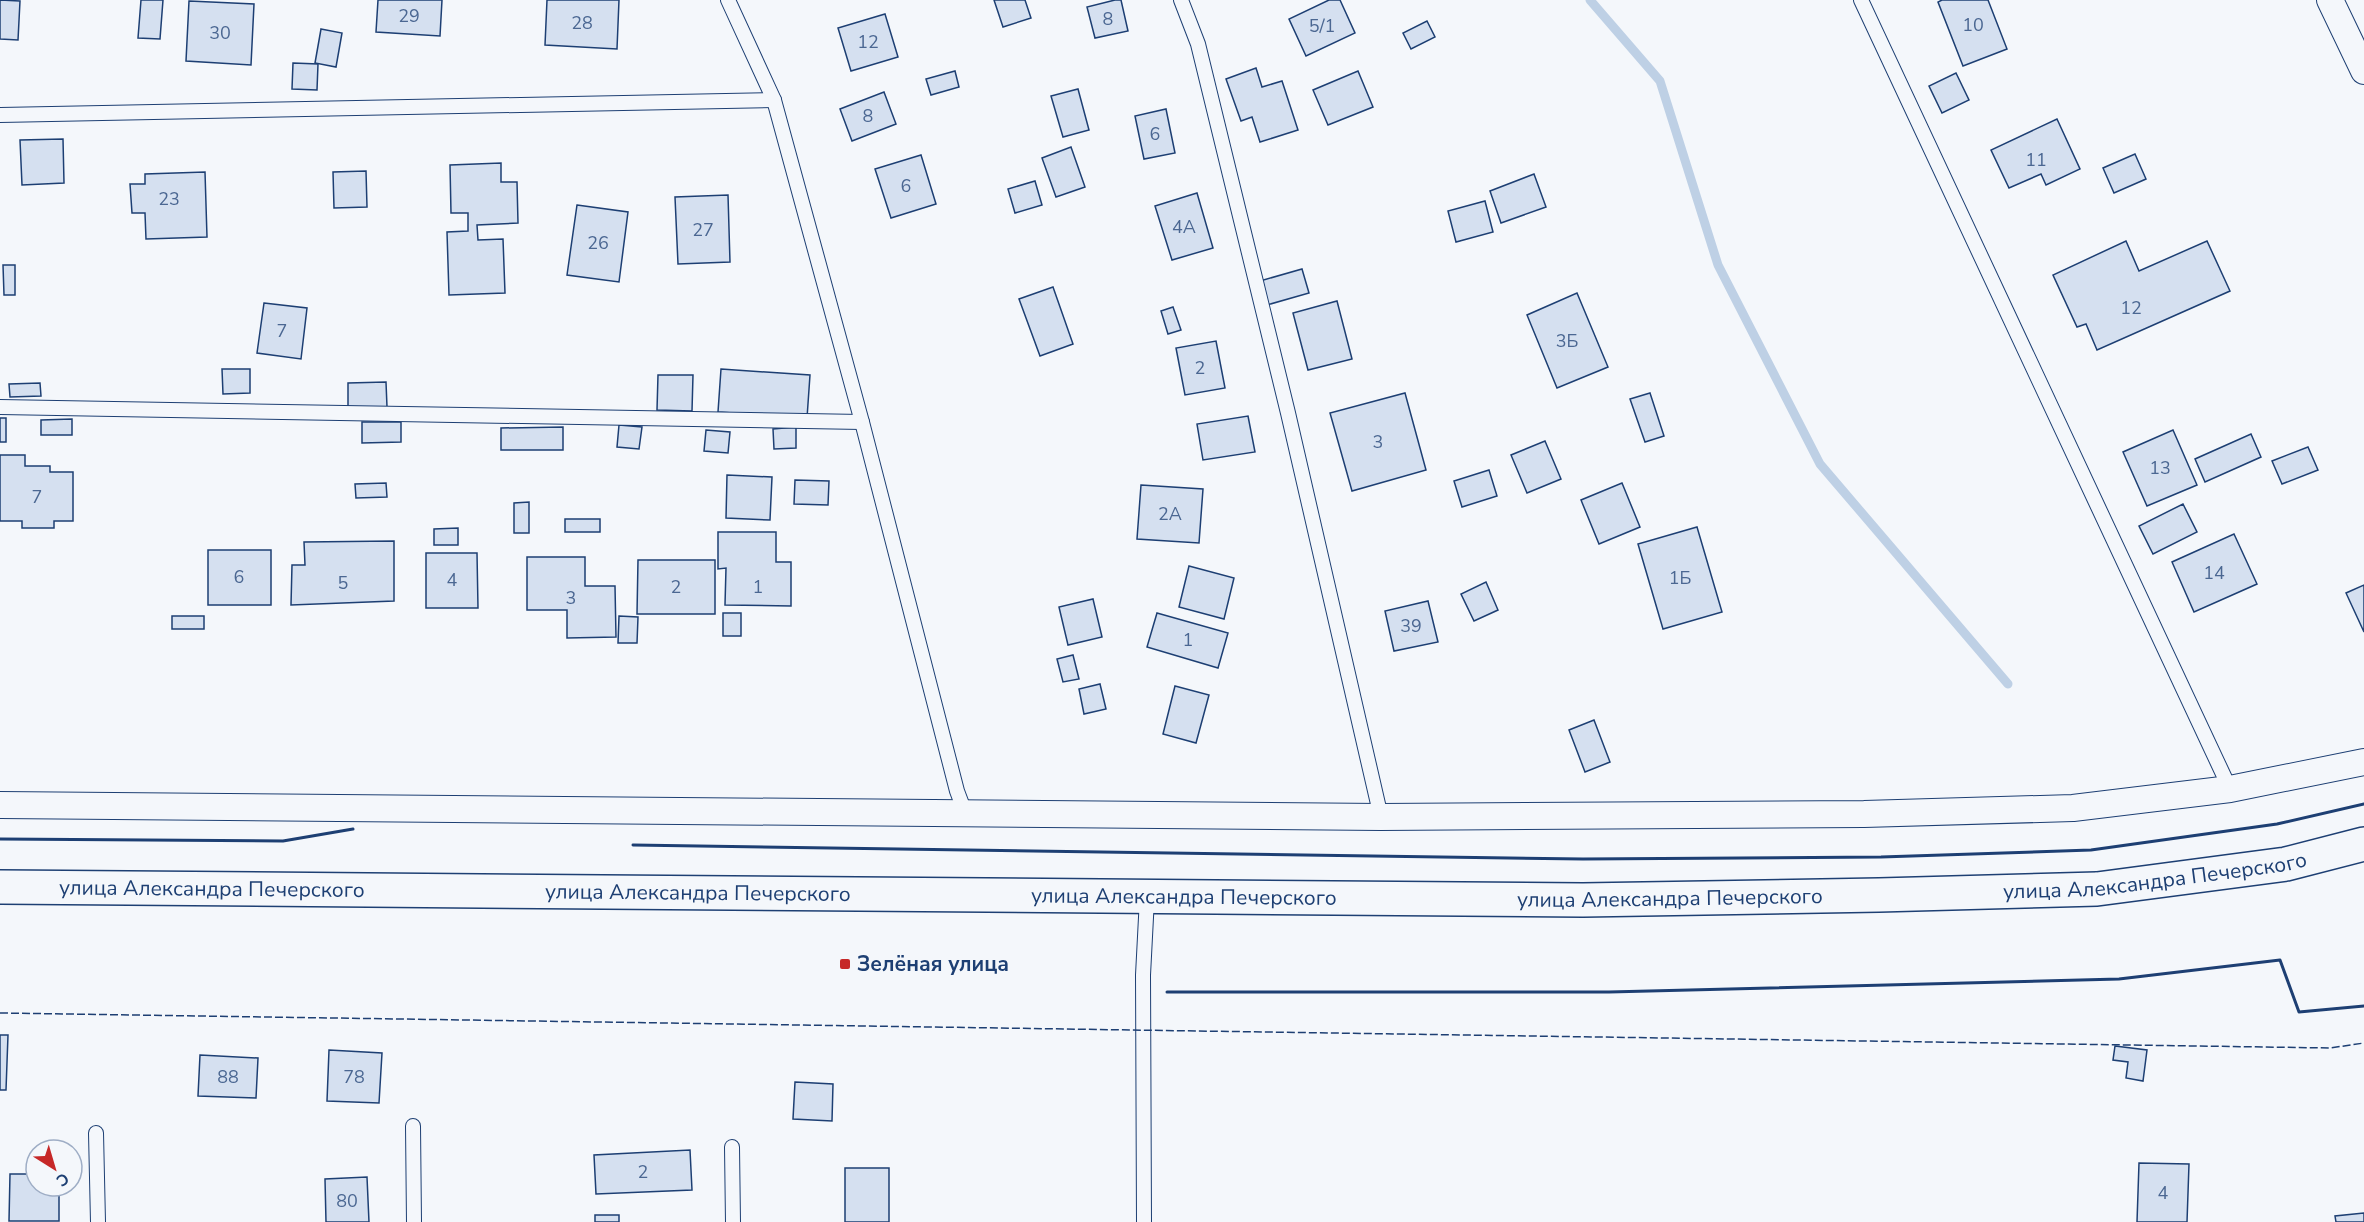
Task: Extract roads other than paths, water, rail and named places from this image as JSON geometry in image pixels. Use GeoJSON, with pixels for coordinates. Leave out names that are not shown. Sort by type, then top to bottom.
{"type":"FeatureCollection","features":[{"type":"Feature","properties":{"kind":"main road","name":"улица Александра Печерского"},"geometry":{"type":"LineString","coordinates":[[0,887],[1583,900],[2097,889],[2286,864],[2364,844]]}},
{"type":"Feature","properties":{"kind":"street"},"geometry":{"type":"LineString","coordinates":[[2330,0],[2364,70]]}},
{"type":"Feature","properties":{"kind":"street"},"geometry":{"type":"LineString","coordinates":[[0,805],[966,815],[1381,817],[1864,814],[2073,808],[2230,789],[2364,762]]}},
{"type":"Feature","properties":{"kind":"lane"},"geometry":{"type":"LineString","coordinates":[[728,0],[774,100],[862,422],[957,790],[966,815]]}},
{"type":"Feature","properties":{"kind":"lane"},"geometry":{"type":"LineString","coordinates":[[1181,0],[1201,56],[1288,413],[1381,817]]}},
{"type":"Feature","properties":{"kind":"lane"},"geometry":{"type":"LineString","coordinates":[[1861,0],[2230,789]]}},
{"type":"Feature","properties":{"kind":"lane"},"geometry":{"type":"LineString","coordinates":[[0,115],[774,100]]}},
{"type":"Feature","properties":{"kind":"lane"},"geometry":{"type":"LineString","coordinates":[[0,407],[862,422]]}},
{"type":"Feature","properties":{"kind":"lane"},"geometry":{"type":"LineString","coordinates":[[1144,1222],[1143,975],[1147,897]]}},
{"type":"Feature","properties":{"kind":"lane"},"geometry":{"type":"LineString","coordinates":[[413,1126],[414,1222]]}},
{"type":"Feature","properties":{"kind":"lane"},"geometry":{"type":"LineString","coordinates":[[96,1133],[98,1222]]}},
{"type":"Feature","properties":{"kind":"lane"},"geometry":{"type":"LineString","coordinates":[[732,1147],[733,1222]]}},
{"type":"Feature","properties":{"kind":"waterway"},"geometry":{"type":"LineString","coordinates":[[1590,0],[1660,81],[1718,265],[1820,464],[2008,684]]}},
{"type":"Feature","properties":{"kind":"place","name":"Зелёная улица"},"geometry":{"type":"Point","coordinates":[845,964]}}]}
